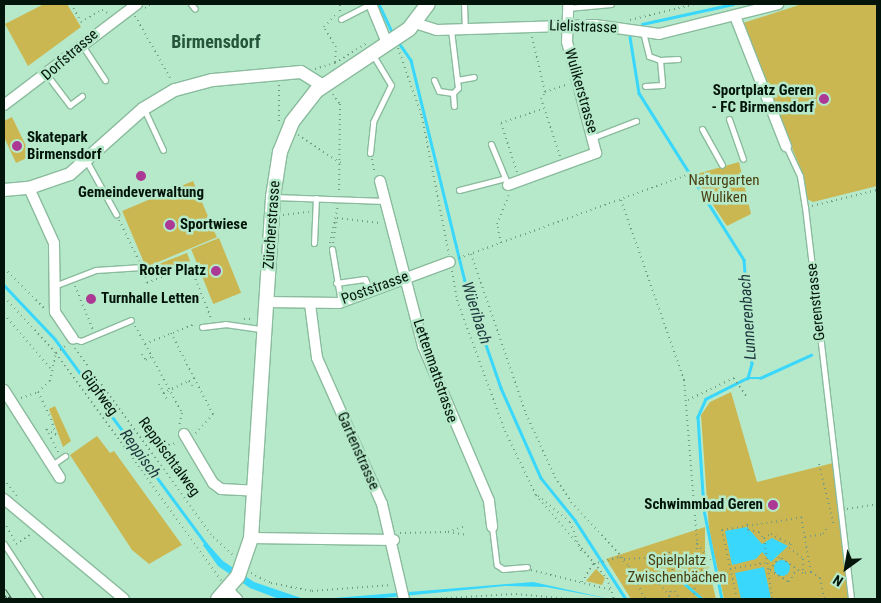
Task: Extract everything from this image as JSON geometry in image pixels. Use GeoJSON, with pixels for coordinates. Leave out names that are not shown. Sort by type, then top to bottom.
{"type":"FeatureCollection","features":[{"type":"Feature","properties":{"kind":"main road","name":"Zürcherstrasse"},"geometry":{"type":"LineString","coordinates":[[228,591],[242,565],[251,538],[255,491],[261,324],[267,302],[274,196],[288,130],[322,85],[415,23],[428,4]]}},
{"type":"Feature","properties":{"kind":"street"},"geometry":{"type":"LineString","coordinates":[[371,4],[392,40]]}},
{"type":"Feature","properties":{"kind":"street","name":"Lielistrasse"},"geometry":{"type":"LineString","coordinates":[[415,23],[424,29],[465,30],[567,25],[625,29],[659,34],[778,4]]}},
{"type":"Feature","properties":{"kind":"street","name":"Dorfstrasse"},"geometry":{"type":"LineString","coordinates":[[4,105],[47,75],[82,45],[134,6]]}},
{"type":"Feature","properties":{"kind":"street","name":"Wulikerstrasse"},"geometry":{"type":"LineString","coordinates":[[505,182],[521,183],[596,153],[594,137],[578,80],[567,25],[568,6]]}},
{"type":"Feature","properties":{"kind":"street","name":"Gerenstrasse"},"geometry":{"type":"LineString","coordinates":[[735,16],[786,146]]}},
{"type":"Feature","properties":{"kind":"street"},"geometry":{"type":"LineString","coordinates":[[4,190],[29,188],[70,174],[87,162],[143,109],[175,90],[213,80],[301,72],[322,85]]}},
{"type":"Feature","properties":{"kind":"street","name":"Lettenmattstrasse"},"geometry":{"type":"LineString","coordinates":[[379,182],[423,346],[489,501],[492,527]]}},
{"type":"Feature","properties":{"kind":"street"},"geometry":{"type":"LineString","coordinates":[[29,188],[54,243],[53,302],[71,340]]}},
{"type":"Feature","properties":{"kind":"street","name":"Poststrasse"},"geometry":{"type":"LineString","coordinates":[[267,302],[310,304],[341,302],[450,259]]}},
{"type":"Feature","properties":{"kind":"street","name":"Gartenstrasse"},"geometry":{"type":"LineString","coordinates":[[310,304],[317,358],[395,537],[400,585],[404,599]]}},
{"type":"Feature","properties":{"kind":"street"},"geometry":{"type":"LineString","coordinates":[[4,390],[60,478]]}},
{"type":"Feature","properties":{"kind":"street"},"geometry":{"type":"LineString","coordinates":[[186,437],[213,483],[222,489],[255,491]]}},
{"type":"Feature","properties":{"kind":"street"},"geometry":{"type":"LineString","coordinates":[[4,499],[124,599]]}},
{"type":"Feature","properties":{"kind":"street"},"geometry":{"type":"LineString","coordinates":[[251,538],[395,537]]}},
{"type":"Feature","properties":{"kind":"lane"},"geometry":{"type":"LineString","coordinates":[[341,19],[371,4]]}},
{"type":"Feature","properties":{"kind":"lane"},"geometry":{"type":"LineString","coordinates":[[464,4],[465,30]]}},
{"type":"Feature","properties":{"kind":"lane"},"geometry":{"type":"LineString","coordinates":[[568,6],[611,4]]}},
{"type":"Feature","properties":{"kind":"lane"},"geometry":{"type":"LineString","coordinates":[[434,80],[440,91],[453,92],[458,88],[451,30]]}},
{"type":"Feature","properties":{"kind":"lane"},"geometry":{"type":"LineString","coordinates":[[643,32],[649,56],[660,60],[678,59]]}},
{"type":"Feature","properties":{"kind":"lane"},"geometry":{"type":"LineString","coordinates":[[82,45],[105,80]]}},
{"type":"Feature","properties":{"kind":"lane"},"geometry":{"type":"LineString","coordinates":[[370,154],[373,122],[391,85],[372,52]]}},
{"type":"Feature","properties":{"kind":"lane"},"geometry":{"type":"LineString","coordinates":[[645,86],[662,85],[660,60]]}},
{"type":"Feature","properties":{"kind":"lane"},"geometry":{"type":"LineString","coordinates":[[47,75],[70,105],[82,96]]}},
{"type":"Feature","properties":{"kind":"lane"},"geometry":{"type":"LineString","coordinates":[[457,80],[474,77]]}},
{"type":"Feature","properties":{"kind":"lane"},"geometry":{"type":"LineString","coordinates":[[453,92],[454,106]]}},
{"type":"Feature","properties":{"kind":"lane"},"geometry":{"type":"LineString","coordinates":[[143,109],[163,150]]}},
{"type":"Feature","properties":{"kind":"lane"},"geometry":{"type":"LineString","coordinates":[[729,119],[743,159]]}},
{"type":"Feature","properties":{"kind":"lane"},"geometry":{"type":"LineString","coordinates":[[594,137],[636,120]]}},
{"type":"Feature","properties":{"kind":"lane"},"geometry":{"type":"LineString","coordinates":[[702,129],[722,165]]}},
{"type":"Feature","properties":{"kind":"lane"},"geometry":{"type":"LineString","coordinates":[[460,190],[505,182],[491,144]]}},
{"type":"Feature","properties":{"kind":"lane","name":"Gerenstrasse"},"geometry":{"type":"LineString","coordinates":[[786,146],[800,176],[805,207],[843,509],[851,599]]}},
{"type":"Feature","properties":{"kind":"lane"},"geometry":{"type":"LineString","coordinates":[[87,162],[116,214]]}},
{"type":"Feature","properties":{"kind":"lane"},"geometry":{"type":"LineString","coordinates":[[274,196],[385,201]]}},
{"type":"Feature","properties":{"kind":"lane"},"geometry":{"type":"LineString","coordinates":[[314,243],[316,198]]}},
{"type":"Feature","properties":{"kind":"lane"},"geometry":{"type":"LineString","coordinates":[[332,249],[336,283],[341,302]]}},
{"type":"Feature","properties":{"kind":"lane"},"geometry":{"type":"LineString","coordinates":[[54,286],[96,270],[142,267]]}},
{"type":"Feature","properties":{"kind":"lane"},"geometry":{"type":"LineString","coordinates":[[336,283],[365,279],[370,291]]}},
{"type":"Feature","properties":{"kind":"lane"},"geometry":{"type":"LineString","coordinates":[[71,340],[95,336],[131,320]]}},
{"type":"Feature","properties":{"kind":"lane"},"geometry":{"type":"LineString","coordinates":[[201,324],[261,324]]}},
{"type":"Feature","properties":{"kind":"lane"},"geometry":{"type":"LineString","coordinates":[[52,465],[63,457]]}},
{"type":"Feature","properties":{"kind":"lane"},"geometry":{"type":"LineString","coordinates":[[492,527],[497,565],[503,569],[527,567]]}},
{"type":"Feature","properties":{"kind":"lane"},"geometry":{"type":"LineString","coordinates":[[4,544],[40,599]]}},
{"type":"Feature","properties":{"kind":"path"},"geometry":{"type":"LineString","coordinates":[[70,4],[81,22],[102,10],[113,15]]}},
{"type":"Feature","properties":{"kind":"path"},"geometry":{"type":"LineString","coordinates":[[336,47],[324,22],[339,12],[340,4]]}},
{"type":"Feature","properties":{"kind":"path"},"geometry":{"type":"LineString","coordinates":[[625,29],[630,19],[695,4]]}},
{"type":"Feature","properties":{"kind":"path"},"geometry":{"type":"LineString","coordinates":[[134,6],[173,83]]}},
{"type":"Feature","properties":{"kind":"path"},"geometry":{"type":"LineString","coordinates":[[532,33],[533,54],[545,92],[542,108],[565,167]]}},
{"type":"Feature","properties":{"kind":"path"},"geometry":{"type":"LineString","coordinates":[[315,68],[334,63],[392,40],[422,117],[457,300],[502,422],[536,495],[581,552],[593,564],[615,598]]}},
{"type":"Feature","properties":{"kind":"path"},"geometry":{"type":"LineString","coordinates":[[545,92],[578,80]]}},
{"type":"Feature","properties":{"kind":"path"},"geometry":{"type":"LineString","coordinates":[[521,183],[500,125],[542,108]]}},
{"type":"Feature","properties":{"kind":"path"},"geometry":{"type":"LineString","coordinates":[[303,138],[342,164]]}},
{"type":"Feature","properties":{"kind":"path"},"geometry":{"type":"LineString","coordinates":[[370,154],[379,182]]}},
{"type":"Feature","properties":{"kind":"path"},"geometry":{"type":"LineString","coordinates":[[645,599],[624,559],[571,502],[555,477],[526,414],[470,254],[690,174]]}},
{"type":"Feature","properties":{"kind":"path"},"geometry":{"type":"LineString","coordinates":[[501,243],[497,224],[511,199],[505,182]]}},
{"type":"Feature","properties":{"kind":"path"},"geometry":{"type":"LineString","coordinates":[[805,207],[877,190]]}},
{"type":"Feature","properties":{"kind":"path"},"geometry":{"type":"LineString","coordinates":[[621,200],[688,400],[698,576],[694,599]]}},
{"type":"Feature","properties":{"kind":"path"},"geometry":{"type":"LineString","coordinates":[[273,216],[315,212]]}},
{"type":"Feature","properties":{"kind":"path"},"geometry":{"type":"LineString","coordinates":[[116,214],[142,267],[147,283],[190,265],[211,318]]}},
{"type":"Feature","properties":{"kind":"path"},"geometry":{"type":"LineString","coordinates":[[332,249],[337,218],[388,225]]}},
{"type":"Feature","properties":{"kind":"path"},"geometry":{"type":"LineString","coordinates":[[4,268],[61,322]]}},
{"type":"Feature","properties":{"kind":"path"},"geometry":{"type":"LineString","coordinates":[[72,279],[95,336]]}},
{"type":"Feature","properties":{"kind":"path","name":"Güpfweg"},"geometry":{"type":"LineString","coordinates":[[4,297],[57,352],[228,591]]}},
{"type":"Feature","properties":{"kind":"path"},"geometry":{"type":"LineString","coordinates":[[4,314],[50,368]]}},
{"type":"Feature","properties":{"kind":"path"},"geometry":{"type":"LineString","coordinates":[[206,320],[220,317]]}},
{"type":"Feature","properties":{"kind":"path"},"geometry":{"type":"LineString","coordinates":[[238,318],[261,324]]}},
{"type":"Feature","properties":{"kind":"path"},"geometry":{"type":"LineString","coordinates":[[131,320],[182,413],[178,425],[186,437]]}},
{"type":"Feature","properties":{"kind":"path"},"geometry":{"type":"LineString","coordinates":[[145,344],[171,333],[201,324]]}},
{"type":"Feature","properties":{"kind":"path"},"geometry":{"type":"LineString","coordinates":[[149,449],[186,437],[213,414],[171,333]]}},
{"type":"Feature","properties":{"kind":"path"},"geometry":{"type":"LineString","coordinates":[[25,398],[38,392],[50,380],[50,368],[57,352],[71,340]]}},
{"type":"Feature","properties":{"kind":"path","name":"Reppischtalweg"},"geometry":{"type":"LineString","coordinates":[[71,340],[213,537],[242,565],[271,583],[312,591],[400,585]]}},
{"type":"Feature","properties":{"kind":"path"},"geometry":{"type":"LineString","coordinates":[[142,354],[146,360],[151,357]]}},
{"type":"Feature","properties":{"kind":"path"},"geometry":{"type":"LineString","coordinates":[[163,393],[171,392],[194,378]]}},
{"type":"Feature","properties":{"kind":"path"},"geometry":{"type":"LineString","coordinates":[[688,400],[735,379],[747,396]]}},
{"type":"Feature","properties":{"kind":"path"},"geometry":{"type":"LineString","coordinates":[[189,381],[193,386]]}},
{"type":"Feature","properties":{"kind":"path"},"geometry":{"type":"LineString","coordinates":[[159,384],[167,400]]}},
{"type":"Feature","properties":{"kind":"path"},"geometry":{"type":"LineString","coordinates":[[38,392],[56,435],[46,429],[53,448],[63,457]]}},
{"type":"Feature","properties":{"kind":"path"},"geometry":{"type":"LineString","coordinates":[[819,464],[834,526]]}},
{"type":"Feature","properties":{"kind":"path"},"geometry":{"type":"LineString","coordinates":[[4,480],[16,494]]}},
{"type":"Feature","properties":{"kind":"path"},"geometry":{"type":"LineString","coordinates":[[536,495],[570,522],[581,552]]}},
{"type":"Feature","properties":{"kind":"path"},"geometry":{"type":"LineString","coordinates":[[843,509],[877,504]]}},
{"type":"Feature","properties":{"kind":"path"},"geometry":{"type":"LineString","coordinates":[[738,599],[722,530],[747,524],[803,517],[811,572]]}},
{"type":"Feature","properties":{"kind":"path"},"geometry":{"type":"LineString","coordinates":[[4,522],[16,544],[30,535]]}},
{"type":"Feature","properties":{"kind":"path"},"geometry":{"type":"LineString","coordinates":[[747,524],[748,530],[759,532],[764,538],[763,552],[772,599]]}},
{"type":"Feature","properties":{"kind":"path"},"geometry":{"type":"LineString","coordinates":[[395,537],[448,532],[465,526]]}},
{"type":"Feature","properties":{"kind":"path"},"geometry":{"type":"LineString","coordinates":[[805,537],[824,534],[829,526]]}},
{"type":"Feature","properties":{"kind":"path"},"geometry":{"type":"LineString","coordinates":[[448,532],[466,535]]}},
{"type":"Feature","properties":{"kind":"path"},"geometry":{"type":"LineString","coordinates":[[764,538],[771,534],[791,544],[788,548],[803,560],[803,573]]}},
{"type":"Feature","properties":{"kind":"path"},"geometry":{"type":"LineString","coordinates":[[697,543],[712,561]]}},
{"type":"Feature","properties":{"kind":"path"},"geometry":{"type":"LineString","coordinates":[[668,552],[673,559],[674,575]]}},
{"type":"Feature","properties":{"kind":"path"},"geometry":{"type":"LineString","coordinates":[[582,582],[593,564],[616,557],[624,559],[657,557],[673,559],[697,558]]}},
{"type":"Feature","properties":{"kind":"path"},"geometry":{"type":"LineString","coordinates":[[657,557],[659,584],[669,597],[673,599]]}},
{"type":"Feature","properties":{"kind":"path"},"geometry":{"type":"LineString","coordinates":[[796,570],[789,582],[770,570],[779,557],[796,570],[803,573],[811,572],[820,578],[824,599]]}},
{"type":"Feature","properties":{"kind":"path"},"geometry":{"type":"LineString","coordinates":[[730,569],[765,562]]}},
{"type":"Feature","properties":{"kind":"path"},"geometry":{"type":"LineString","coordinates":[[527,567],[611,590]]}},
{"type":"Feature","properties":{"kind":"path"},"geometry":{"type":"LineString","coordinates":[[697,567],[707,572],[698,576]]}},
{"type":"Feature","properties":{"kind":"path"},"geometry":{"type":"LineString","coordinates":[[669,597],[671,590]]}},
{"type":"Feature","properties":{"kind":"path"},"geometry":{"type":"LineString","coordinates":[[675,590],[680,599]]}},
{"type":"Feature","properties":{"kind":"path"},"geometry":{"type":"LineString","coordinates":[[431,599],[516,594],[570,599]]}},
{"type":"Feature","properties":{"kind":"green space"},"geometry":{"type":"Polygon","coordinates":[[[44,4],[67,4],[81,27],[28,66],[5,24],[44,4]]]}},
{"type":"Feature","properties":{"kind":"green space","name":"Sportplatz Geren - FC Birmensdorf"},"geometry":{"type":"Polygon","coordinates":[[[802,4],[877,4],[877,186],[813,202],[807,199],[803,174],[740,24],[802,4]]]}},
{"type":"Feature","properties":{"kind":"green space","name":"Skatepark Birmensdorf"},"geometry":{"type":"Polygon","coordinates":[[[12,117],[31,156],[16,163],[4,137],[4,121],[12,117]]]}},
{"type":"Feature","properties":{"kind":"green space","name":"Naturgarten Wuliken"},"geometry":{"type":"Polygon","coordinates":[[[739,162],[751,214],[727,226],[693,175],[739,162]]]}},
{"type":"Feature","properties":{"kind":"green space","name":"Sportwiese"},"geometry":{"type":"Polygon","coordinates":[[[193,181],[217,237],[146,267],[122,211],[193,181]]]}},
{"type":"Feature","properties":{"kind":"green space","name":"Roter Platz"},"geometry":{"type":"Polygon","coordinates":[[[219,238],[241,293],[213,304],[191,249],[219,238]]]}},
{"type":"Feature","properties":{"kind":"green space"},"geometry":{"type":"Polygon","coordinates":[[[187,253],[190,261],[148,278],[145,269],[187,253]]]}},
{"type":"Feature","properties":{"kind":"green space","name":"Schwimmbad Geren"},"geometry":{"type":"Polygon","coordinates":[[[731,392],[757,482],[833,463],[849,599],[724,599],[709,529],[701,415],[710,402],[731,392]]]}},
{"type":"Feature","properties":{"kind":"green space"},"geometry":{"type":"Polygon","coordinates":[[[55,406],[71,441],[63,447],[49,409],[55,406]]]}},
{"type":"Feature","properties":{"kind":"green space"},"geometry":{"type":"Polygon","coordinates":[[[97,436],[110,453],[114,451],[182,545],[149,564],[132,550],[70,455],[97,436]]]}},
{"type":"Feature","properties":{"kind":"green space","name":"Spielplatz Zwischenbächen"},"geometry":{"type":"Polygon","coordinates":[[[705,527],[705,552],[716,599],[631,599],[606,559],[705,527]]]}},
{"type":"Feature","properties":{"kind":"green space"},"geometry":{"type":"Polygon","coordinates":[[[596,569],[605,578],[602,585],[586,581],[596,569]]]}},
{"type":"Feature","properties":{"kind":"water"},"geometry":{"type":"Polygon","coordinates":[[[747,527],[762,544],[772,538],[788,546],[771,562],[762,552],[756,559],[732,565],[725,531],[747,527]]]}},
{"type":"Feature","properties":{"kind":"water"},"geometry":{"type":"Polygon","coordinates":[[[206,542],[223,561],[254,582],[304,599],[279,599],[250,588],[218,566],[203,545],[206,542]]]}},
{"type":"Feature","properties":{"kind":"water"},"geometry":{"type":"Polygon","coordinates":[[[782,560],[788,562],[790,568],[788,574],[782,576],[776,574],[774,568],[776,562],[782,560]]]}},
{"type":"Feature","properties":{"kind":"water"},"geometry":{"type":"Polygon","coordinates":[[[764,567],[771,599],[741,599],[735,573],[764,567]]]}},
{"type":"Feature","properties":{"kind":"water"},"geometry":{"type":"Polygon","coordinates":[[[533,582],[610,599],[546,587],[505,586],[373,599],[322,599],[533,582]]]}},
{"type":"Feature","properties":{"kind":"waterway","name":"Wüeribach"},"geometry":{"type":"LineString","coordinates":[[379,4],[393,34]]}},
{"type":"Feature","properties":{"kind":"waterway","name":"Lunnerenbach"},"geometry":{"type":"LineString","coordinates":[[642,24],[733,4]]}},
{"type":"Feature","properties":{"kind":"waterway","name":"Lunnerenbach"},"geometry":{"type":"LineString","coordinates":[[630,37],[639,93],[744,260],[752,364],[748,378],[706,399],[698,417],[704,510],[722,599]]}},
{"type":"Feature","properties":{"kind":"waterway","name":"Wüeribach"},"geometry":{"type":"LineString","coordinates":[[399,43],[411,60],[468,293],[501,388],[541,478],[575,520],[626,599]]}},
{"type":"Feature","properties":{"kind":"waterway","name":"Reppisch"},"geometry":{"type":"LineString","coordinates":[[4,285],[55,339],[207,545]]}},
{"type":"Feature","properties":{"kind":"waterway"},"geometry":{"type":"LineString","coordinates":[[748,378],[760,378],[811,355]]}},
{"type":"Feature","properties":{"kind":"waterway"},"geometry":{"type":"LineString","coordinates":[[685,584],[702,599]]}},
{"type":"Feature","properties":{"kind":"railway"},"geometry":{"type":"LineString","coordinates":[[4,590],[10,599]]}},
{"type":"Feature","properties":{"kind":"place","name":"Sportplatz Geren - FC Birmensdorf"},"geometry":{"type":"Point","coordinates":[824,99]}},
{"type":"Feature","properties":{"kind":"place","name":"Skatepark Birmensdorf"},"geometry":{"type":"Point","coordinates":[17,146]}},
{"type":"Feature","properties":{"kind":"place","name":"Gemeindeverwaltung"},"geometry":{"type":"Point","coordinates":[141,176]}},
{"type":"Feature","properties":{"kind":"place","name":"Sportwiese"},"geometry":{"type":"Point","coordinates":[170,225]}},
{"type":"Feature","properties":{"kind":"place","name":"Roter Platz"},"geometry":{"type":"Point","coordinates":[216,271]}},
{"type":"Feature","properties":{"kind":"place","name":"Turnhalle Letten"},"geometry":{"type":"Point","coordinates":[91,299]}},
{"type":"Feature","properties":{"kind":"place","name":"Schwimmbad Geren"},"geometry":{"type":"Point","coordinates":[773,505]}},
{"type":"Feature","properties":{"kind":"district","name":"Birmensdorf"},"geometry":{"type":"Point","coordinates":[216,42]}}]}
